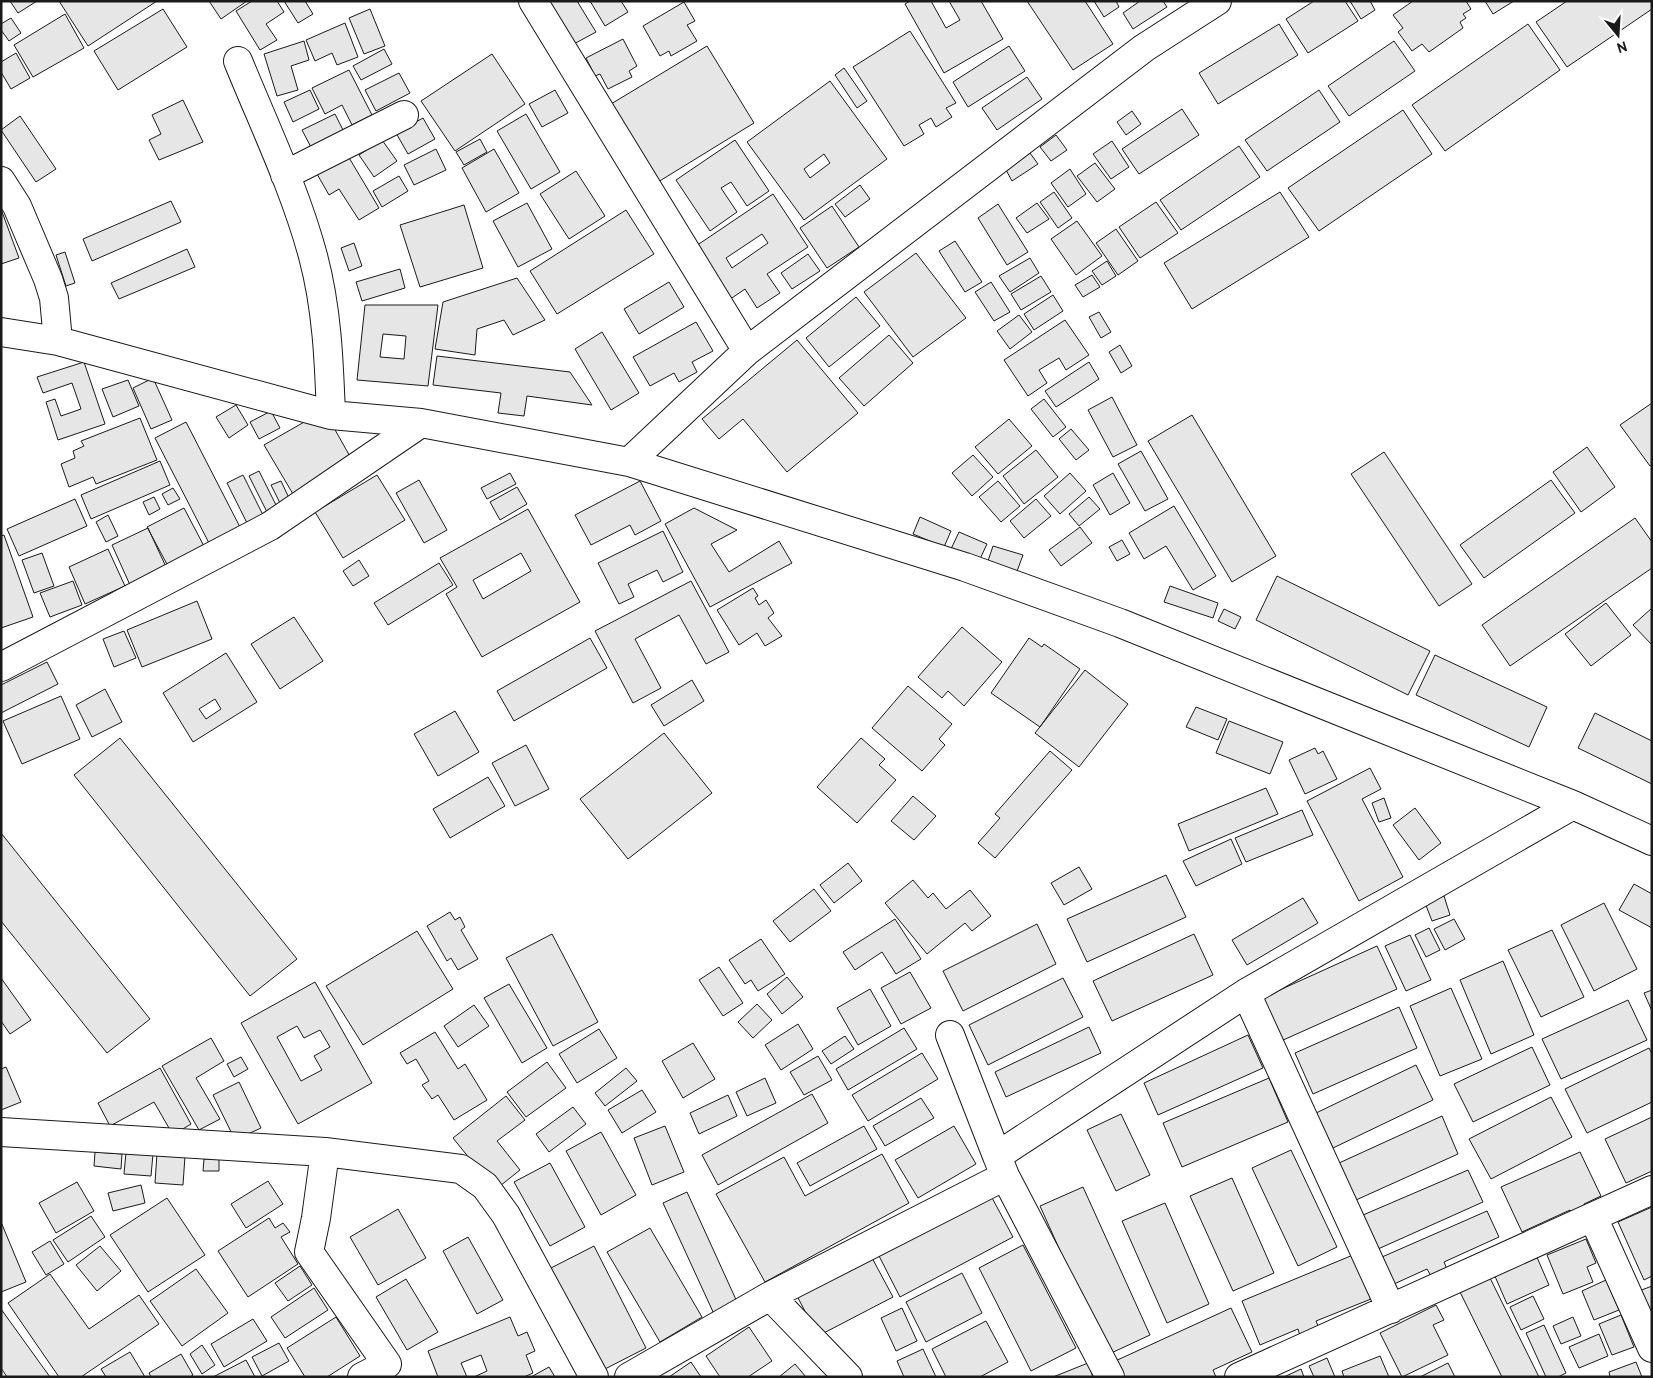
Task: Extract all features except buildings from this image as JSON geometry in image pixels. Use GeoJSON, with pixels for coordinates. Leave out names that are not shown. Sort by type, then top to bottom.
{"type":"FeatureCollection","features":[{"type":"Feature","properties":{"kind":"street"},"geometry":{"type":"LineString","coordinates":[[533,1],[747,351]]}},
{"type":"Feature","properties":{"kind":"street"},"geometry":{"type":"LineString","coordinates":[[629,462],[747,351],[1144,48],[1217,1]]}},
{"type":"Feature","properties":{"kind":"street"},"geometry":{"type":"LineString","coordinates":[[238,61],[284,175],[313,256],[328,338],[331,415]]}},
{"type":"Feature","properties":{"kind":"street"},"geometry":{"type":"LineString","coordinates":[[284,175],[404,115]]}},
{"type":"Feature","properties":{"kind":"street"},"geometry":{"type":"LineString","coordinates":[[1,181],[17,206],[48,279],[54,298],[58,341]]}},
{"type":"Feature","properties":{"kind":"street"},"geometry":{"type":"LineString","coordinates":[[1,332],[58,341],[331,415],[421,423],[629,462],[965,567],[1093,613],[1573,805],[1652,841]]}},
{"type":"Feature","properties":{"kind":"street"},"geometry":{"type":"LineString","coordinates":[[1,667],[270,526],[421,423]]}},
{"type":"Feature","properties":{"kind":"street"},"geometry":{"type":"LineString","coordinates":[[630,1377],[1001,1166],[1246,993],[1573,805]]}},
{"type":"Feature","properties":{"kind":"street"},"geometry":{"type":"LineString","coordinates":[[1246,993],[1390,1309]]}},
{"type":"Feature","properties":{"kind":"street"},"geometry":{"type":"LineString","coordinates":[[950,1035],[1001,1166],[1110,1377]]}},
{"type":"Feature","properties":{"kind":"street"},"geometry":{"type":"LineString","coordinates":[[1,1132],[325,1152],[461,1169],[485,1186],[506,1215],[594,1377]]}},
{"type":"Feature","properties":{"kind":"street"},"geometry":{"type":"LineString","coordinates":[[325,1152],[316,1218],[308,1252],[388,1364],[362,1377]]}},
{"type":"Feature","properties":{"kind":"street"},"geometry":{"type":"LineString","coordinates":[[1239,1377],[1652,1190]]}},
{"type":"Feature","properties":{"kind":"street"},"geometry":{"type":"LineString","coordinates":[[1593,1217],[1652,1348]]}},
{"type":"Feature","properties":{"kind":"street"},"geometry":{"type":"LineString","coordinates":[[770,1296],[848,1377]]}}]}
